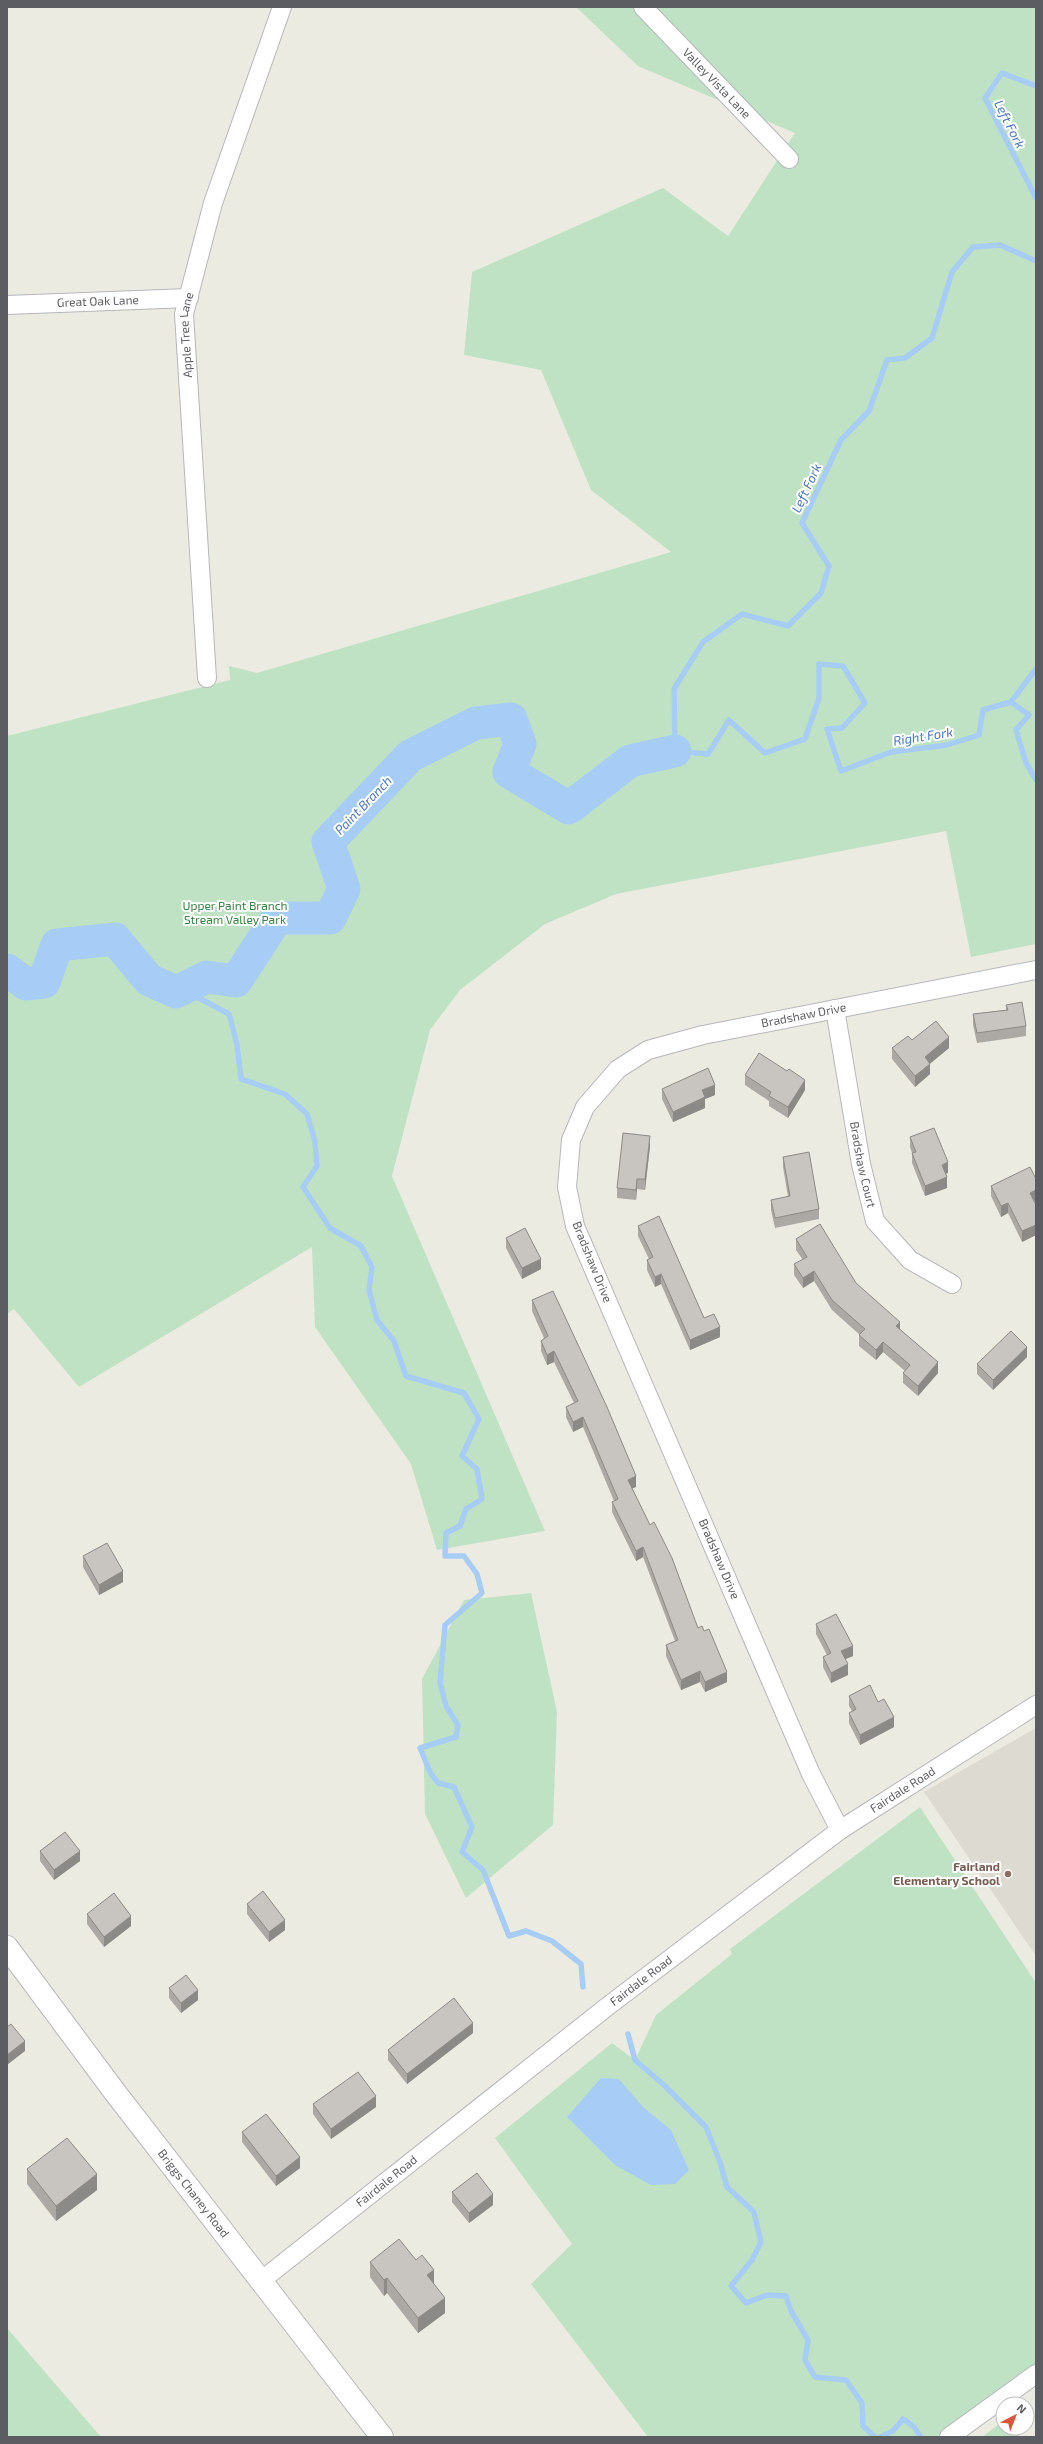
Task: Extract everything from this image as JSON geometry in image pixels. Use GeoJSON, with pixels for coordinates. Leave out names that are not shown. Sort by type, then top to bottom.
{"type":"FeatureCollection","features":[{"type":"Feature","properties":{"kind":"main road","name":"Briggs Chaney Road"},"geometry":{"type":"LineString","coordinates":[[7,1947],[114,2092],[262,2280],[382,2437]]}},
{"type":"Feature","properties":{"kind":"street","name":"Apple Tree Lane"},"geometry":{"type":"LineString","coordinates":[[206,678],[184,314],[213,203],[282,7]]}},
{"type":"Feature","properties":{"kind":"street","name":"Valley Vista Lane"},"geometry":{"type":"LineString","coordinates":[[643,7],[790,159]]}},
{"type":"Feature","properties":{"kind":"street","name":"Great Oak Lane"},"geometry":{"type":"LineString","coordinates":[[7,305],[189,298]]}},
{"type":"Feature","properties":{"kind":"street","name":"Bradshaw Drive"},"geometry":{"type":"LineString","coordinates":[[840,1830],[811,1774],[578,1234],[567,1187],[571,1140],[585,1107],[618,1069],[648,1050],[703,1035],[1036,970]]}},
{"type":"Feature","properties":{"kind":"street","name":"Bradshaw Court"},"geometry":{"type":"LineString","coordinates":[[835,1009],[861,1164],[875,1221],[910,1260],[952,1284]]}},
{"type":"Feature","properties":{"kind":"street","name":"Fairdale Road"},"geometry":{"type":"LineString","coordinates":[[262,2280],[601,2011],[840,1830],[1036,1705]]}},
{"type":"Feature","properties":{"kind":"street"},"geometry":{"type":"LineString","coordinates":[[949,2437],[1036,2374]]}},
{"type":"Feature","properties":{"kind":"shaded area","name":"Fairland Elementary School"},"geometry":{"type":"Polygon","coordinates":[[[1036,1728],[1036,1956],[924,1792],[1036,1728]]]}},
{"type":"Feature","properties":{"kind":"green space","name":"Upper Paint Branch Stream Valley Park"},"geometry":{"type":"Polygon","coordinates":[[[576,7],[1036,7],[1036,944],[971,957],[946,831],[616,894],[545,924],[460,990],[430,1030],[392,1176],[545,1531],[437,1550],[411,1464],[315,1327],[312,1247],[79,1387],[14,1309],[7,1314],[7,736],[230,680],[229,666],[257,673],[671,552],[591,490],[541,370],[464,355],[472,272],[663,188],[728,236],[795,133],[638,66],[576,7]]]}},
{"type":"Feature","properties":{"kind":"green space"},"geometry":{"type":"Polygon","coordinates":[[[531,1593],[557,1712],[553,1825],[466,1898],[425,1814],[422,1679],[464,1600],[531,1593]]]}},
{"type":"Feature","properties":{"kind":"green space"},"geometry":{"type":"Polygon","coordinates":[[[920,1807],[1036,1983],[1036,2374],[988,2399],[939,2437],[648,2437],[531,2284],[572,2244],[495,2138],[612,2043],[635,2060],[656,2015],[732,1954],[730,1949],[920,1807]]]}},
{"type":"Feature","properties":{"kind":"green space"},"geometry":{"type":"Polygon","coordinates":[[[7,2328],[101,2437],[7,2437],[7,2328]]]}},
{"type":"Feature","properties":{"kind":"green space"},"geometry":{"type":"Polygon","coordinates":[[[995,2427],[995,2436],[1021,2437],[982,2437],[995,2427]]]}},
{"type":"Feature","properties":{"kind":"water"},"geometry":{"type":"Polygon","coordinates":[[[601,2078],[619,2079],[643,2107],[671,2130],[689,2170],[675,2184],[651,2185],[615,2165],[567,2117],[601,2078]]]}},
{"type":"Feature","properties":{"kind":"building"},"geometry":{"type":"Polygon","coordinates":[[[1022,1002],[1026,1026],[977,1033],[973,1014],[1008,1010],[1006,1005],[1022,1002]]]}},
{"type":"Feature","properties":{"kind":"building"},"geometry":{"type":"Polygon","coordinates":[[[936,1021],[949,1037],[925,1057],[930,1064],[915,1076],[892,1048],[908,1036],[912,1040],[936,1021]]]}},
{"type":"Feature","properties":{"kind":"building"},"geometry":{"type":"Polygon","coordinates":[[[759,1053],[787,1071],[789,1069],[805,1080],[788,1107],[769,1096],[771,1092],[745,1075],[759,1053]]]}},
{"type":"Feature","properties":{"kind":"building"},"geometry":{"type":"Polygon","coordinates":[[[708,1068],[715,1085],[702,1090],[705,1097],[673,1112],[662,1089],[708,1068]]]}},
{"type":"Feature","properties":{"kind":"building"},"geometry":{"type":"Polygon","coordinates":[[[934,1128],[948,1162],[942,1165],[947,1177],[925,1186],[912,1153],[916,1152],[910,1137],[934,1128]]]}},
{"type":"Feature","properties":{"kind":"building"},"geometry":{"type":"Polygon","coordinates":[[[623,1133],[650,1136],[645,1179],[637,1179],[636,1190],[617,1188],[623,1133]]]}},
{"type":"Feature","properties":{"kind":"building"},"geometry":{"type":"Polygon","coordinates":[[[809,1152],[819,1209],[775,1218],[771,1200],[790,1196],[783,1157],[809,1152]]]}},
{"type":"Feature","properties":{"kind":"building"},"geometry":{"type":"Polygon","coordinates":[[[1030,1167],[1036,1179],[1036,1190],[1030,1193],[1036,1205],[1036,1225],[1022,1231],[1008,1203],[1001,1206],[991,1186],[1030,1167]]]}},
{"type":"Feature","properties":{"kind":"building"},"geometry":{"type":"Polygon","coordinates":[[[659,1216],[704,1318],[714,1314],[720,1327],[690,1340],[661,1274],[655,1277],[647,1260],[653,1257],[638,1226],[659,1216]]]}},
{"type":"Feature","properties":{"kind":"building"},"geometry":{"type":"Polygon","coordinates":[[[820,1224],[856,1283],[900,1322],[896,1326],[938,1362],[918,1386],[903,1373],[910,1365],[883,1342],[876,1350],[859,1335],[865,1329],[832,1300],[814,1271],[803,1278],[794,1264],[807,1257],[796,1239],[820,1224]]]}},
{"type":"Feature","properties":{"kind":"building"},"geometry":{"type":"Polygon","coordinates":[[[525,1228],[541,1259],[522,1268],[506,1238],[525,1228]]]}},
{"type":"Feature","properties":{"kind":"building"},"geometry":{"type":"Polygon","coordinates":[[[553,1291],[607,1407],[636,1476],[628,1480],[650,1525],[654,1522],[672,1558],[698,1628],[702,1626],[704,1631],[709,1629],[727,1672],[705,1682],[700,1671],[681,1680],[666,1645],[678,1640],[643,1547],[636,1551],[612,1502],[618,1499],[583,1417],[573,1422],[566,1407],[578,1401],[554,1351],[547,1355],[541,1341],[548,1336],[532,1300],[553,1291]]]}},
{"type":"Feature","properties":{"kind":"building"},"geometry":{"type":"Polygon","coordinates":[[[1011,1331],[1027,1347],[993,1380],[977,1364],[1011,1331]]]}},
{"type":"Feature","properties":{"kind":"building"},"geometry":{"type":"Polygon","coordinates":[[[107,1543],[123,1571],[99,1585],[83,1556],[107,1543]]]}},
{"type":"Feature","properties":{"kind":"building"},"geometry":{"type":"Polygon","coordinates":[[[836,1614],[853,1646],[841,1651],[848,1664],[831,1673],[823,1657],[831,1653],[816,1624],[836,1614]]]}},
{"type":"Feature","properties":{"kind":"building"},"geometry":{"type":"Polygon","coordinates":[[[870,1685],[878,1702],[884,1699],[894,1717],[860,1735],[849,1713],[856,1709],[849,1696],[870,1685]]]}},
{"type":"Feature","properties":{"kind":"building"},"geometry":{"type":"Polygon","coordinates":[[[65,1832],[80,1851],[54,1870],[40,1851],[65,1832]]]}},
{"type":"Feature","properties":{"kind":"building"},"geometry":{"type":"Polygon","coordinates":[[[263,1891],[285,1920],[269,1932],[247,1904],[263,1891]]]}},
{"type":"Feature","properties":{"kind":"building"},"geometry":{"type":"Polygon","coordinates":[[[114,1893],[131,1916],[104,1937],[87,1914],[114,1893]]]}},
{"type":"Feature","properties":{"kind":"building"},"geometry":{"type":"Polygon","coordinates":[[[186,1975],[198,1990],[181,2003],[169,1988],[186,1975]]]}},
{"type":"Feature","properties":{"kind":"building"},"geometry":{"type":"Polygon","coordinates":[[[454,1998],[473,2023],[407,2074],[388,2050],[454,1998]]]}},
{"type":"Feature","properties":{"kind":"building"},"geometry":{"type":"Polygon","coordinates":[[[11,2024],[25,2041],[7,2055],[7,2027],[11,2024]]]}},
{"type":"Feature","properties":{"kind":"building"},"geometry":{"type":"Polygon","coordinates":[[[358,2072],[376,2096],[331,2129],[313,2104],[358,2072]]]}},
{"type":"Feature","properties":{"kind":"building"},"geometry":{"type":"Polygon","coordinates":[[[266,2114],[300,2157],[276,2176],[242,2132],[266,2114]]]}},
{"type":"Feature","properties":{"kind":"building"},"geometry":{"type":"Polygon","coordinates":[[[67,2138],[97,2174],[56,2206],[27,2169],[67,2138]]]}},
{"type":"Feature","properties":{"kind":"building"},"geometry":{"type":"Polygon","coordinates":[[[477,2173],[493,2194],[469,2213],[452,2192],[477,2173]]]}},
{"type":"Feature","properties":{"kind":"building"},"geometry":{"type":"Polygon","coordinates":[[[399,2239],[416,2260],[422,2255],[434,2270],[427,2275],[445,2298],[418,2318],[387,2278],[384,2280],[370,2262],[399,2239]]]}},
{"type":"Feature","properties":{"kind":"waterway","name":"Left Fork"},"geometry":{"type":"LineString","coordinates":[[1036,86],[1002,73],[985,98],[1036,198]]}},
{"type":"Feature","properties":{"kind":"waterway","name":"Left Fork"},"geometry":{"type":"LineString","coordinates":[[1036,261],[1000,245],[973,247],[952,272],[932,338],[905,358],[887,360],[869,411],[841,440],[802,523],[829,566],[821,593],[788,626],[742,614],[703,642],[674,689],[675,751],[708,754],[729,720],[765,753],[805,739],[819,698],[819,664],[843,666],[865,703],[842,728],[827,729],[841,771],[891,752],[947,745],[979,735],[983,710],[1011,702],[1036,669]]}},
{"type":"Feature","properties":{"kind":"waterway"},"geometry":{"type":"LineString","coordinates":[[1011,702],[1029,715],[1016,730],[1026,763],[1036,780]]}},
{"type":"Feature","properties":{"kind":"waterway","name":"Paint Branch"},"geometry":{"type":"LineString","coordinates":[[7,970],[26,984],[44,982],[57,945],[115,939],[149,980],[176,992],[207,977],[236,981],[277,918],[330,918],[344,889],[328,842],[410,756],[476,723],[511,719],[520,744],[509,772],[569,808],[630,761],[675,751]]}},
{"type":"Feature","properties":{"kind":"waterway"},"geometry":{"type":"LineString","coordinates":[[176,992],[197,997],[229,1014],[237,1044],[241,1079],[285,1094],[307,1114],[315,1142],[317,1166],[303,1187],[330,1228],[361,1246],[372,1267],[369,1290],[377,1320],[394,1341],[406,1376],[464,1393],[479,1419],[462,1456],[477,1469],[482,1499],[466,1509],[460,1526],[446,1533],[445,1556],[464,1556],[477,1574],[482,1593],[445,1625],[440,1683],[446,1706],[458,1725],[456,1737],[420,1748],[431,1774],[438,1783],[454,1787],[472,1827],[462,1852],[483,1870],[509,1936],[526,1931],[552,1941],[581,1964],[583,1987]]}},
{"type":"Feature","properties":{"kind":"waterway"},"geometry":{"type":"LineString","coordinates":[[628,2034],[635,2060],[664,2085],[706,2127],[720,2162],[727,2187],[754,2212],[761,2242],[752,2260],[731,2286],[746,2303],[767,2295],[786,2296],[791,2311],[808,2340],[805,2360],[815,2377],[846,2380],[862,2403],[863,2426],[875,2437]]}},
{"type":"Feature","properties":{"kind":"waterway"},"geometry":{"type":"LineString","coordinates":[[880,2437],[893,2431],[903,2419],[914,2427],[921,2437]]}},
{"type":"Feature","properties":{"kind":"place","name":"Fairland Elementary School"},"geometry":{"type":"Point","coordinates":[1008,1874]}},
{"type":"Feature","properties":{"kind":"water label","name":"Right Fork"},"geometry":{"type":"Point","coordinates":[923,736]}}]}
